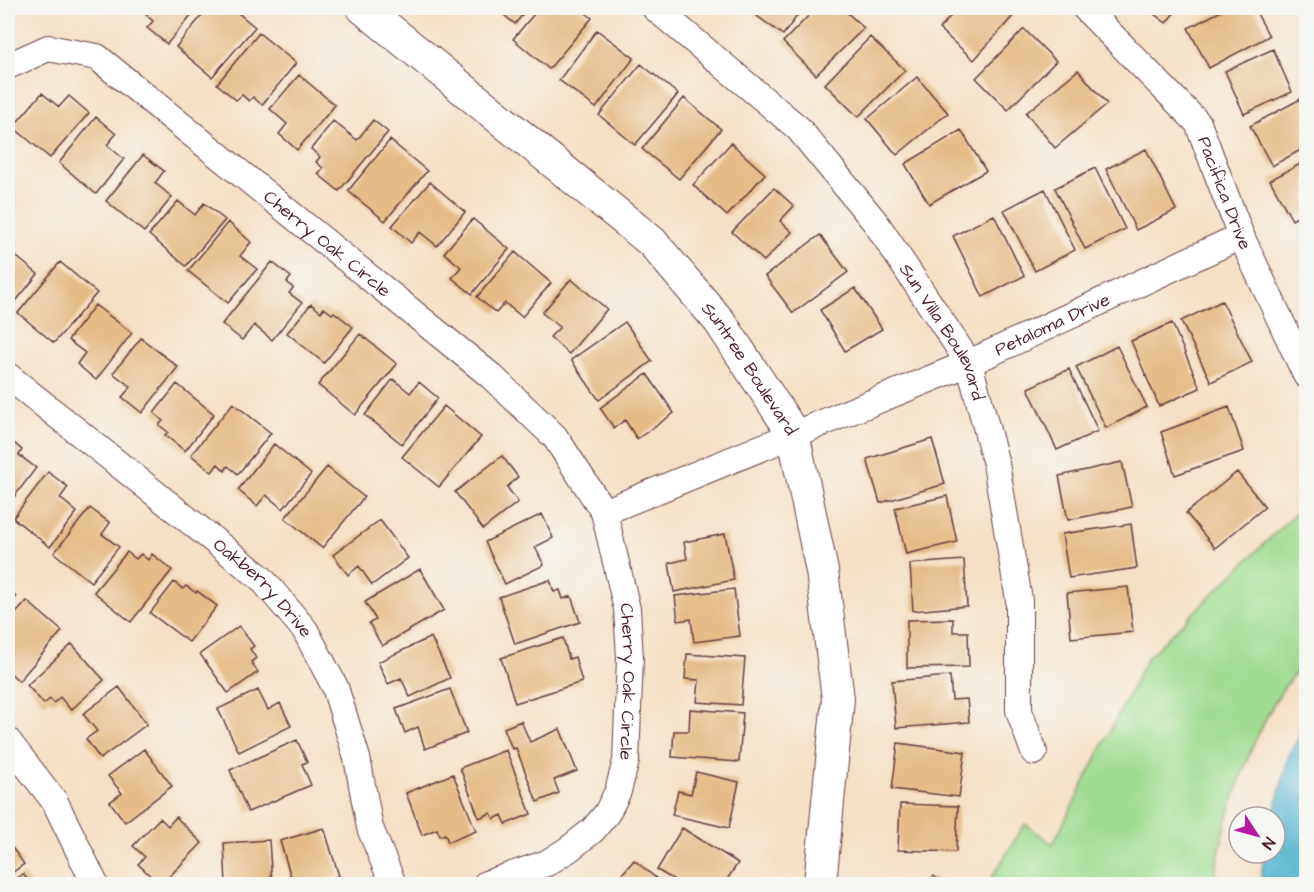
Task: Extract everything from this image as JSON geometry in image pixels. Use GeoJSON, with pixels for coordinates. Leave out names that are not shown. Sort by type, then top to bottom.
{"type":"FeatureCollection","features":[{"type":"Feature","properties":{"kind":"street","name":"Suntree Boulevard"},"geometry":{"type":"LineString","coordinates":[[363,8],[652,242],[720,322],[793,433],[822,571],[838,699],[820,885]]}},
{"type":"Feature","properties":{"kind":"street","name":"Sun Villa Boulevard"},"geometry":{"type":"LineString","coordinates":[[655,8],[798,128],[876,223],[969,363],[996,464],[1019,600],[1019,711],[1034,752]]}},
{"type":"Feature","properties":{"kind":"street","name":"Pacifica Drive"},"geometry":{"type":"LineString","coordinates":[[1085,8],[1198,123],[1241,236],[1306,375]]}},
{"type":"Feature","properties":{"kind":"street","name":"Cherry Oak Circle"},"geometry":{"type":"LineString","coordinates":[[8,66],[48,48],[97,57],[491,376],[555,437],[604,512],[627,609],[630,658],[626,761],[618,791],[607,813],[593,830],[569,849],[547,863],[486,885]]}},
{"type":"Feature","properties":{"kind":"street","name":"Petaloma Drive"},"geometry":{"type":"LineString","coordinates":[[793,433],[969,363],[1241,236]]}},
{"type":"Feature","properties":{"kind":"street","name":"Oakberry Drive"},"geometry":{"type":"LineString","coordinates":[[8,376],[261,578],[305,630],[335,687],[357,758],[370,828],[393,885]]}},
{"type":"Feature","properties":{"kind":"street"},"geometry":{"type":"LineString","coordinates":[[604,512],[793,433]]}},
{"type":"Feature","properties":{"kind":"street"},"geometry":{"type":"LineString","coordinates":[[8,741],[55,802],[95,885]]}},
{"type":"Feature","properties":{"kind":"green space"},"geometry":{"type":"Polygon","coordinates":[[[1306,503],[1306,661],[1272,707],[1245,766],[1232,805],[1227,805],[1227,821],[1214,884],[988,884],[1025,824],[1053,844],[1147,658],[1306,503]]]}},
{"type":"Feature","properties":{"kind":"water"},"geometry":{"type":"Polygon","coordinates":[[[1306,723],[1306,884],[1260,884],[1262,865],[1287,865],[1287,805],[1276,805],[1289,755],[1306,723]]]}},
{"type":"Feature","properties":{"kind":"building"},"geometry":{"type":"Polygon","coordinates":[[[146,8],[197,8],[167,44],[147,28],[153,21],[146,15],[150,11],[146,8]]]}},
{"type":"Feature","properties":{"kind":"building"},"geometry":{"type":"Polygon","coordinates":[[[208,8],[232,8],[255,27],[212,77],[176,47],[208,8]]]}},
{"type":"Feature","properties":{"kind":"building"},"geometry":{"type":"Polygon","coordinates":[[[495,8],[528,8],[515,24],[495,8]]]}},
{"type":"Feature","properties":{"kind":"building"},"geometry":{"type":"Polygon","coordinates":[[[539,8],[579,8],[592,18],[549,69],[513,39],[539,8]]]}},
{"type":"Feature","properties":{"kind":"building"},"geometry":{"type":"Polygon","coordinates":[[[746,8],[803,8],[783,35],[746,8]]]}},
{"type":"Feature","properties":{"kind":"building"},"geometry":{"type":"Polygon","coordinates":[[[816,8],[842,8],[864,28],[816,75],[783,42],[816,8]]]}},
{"type":"Feature","properties":{"kind":"building"},"geometry":{"type":"Polygon","coordinates":[[[920,8],[933,8],[926,14],[920,8]]]}},
{"type":"Feature","properties":{"kind":"building"},"geometry":{"type":"Polygon","coordinates":[[[958,8],[1003,8],[1013,16],[974,60],[939,29],[958,8]]]}},
{"type":"Feature","properties":{"kind":"building"},"geometry":{"type":"Polygon","coordinates":[[[1146,8],[1178,8],[1166,23],[1146,8]]]}},
{"type":"Feature","properties":{"kind":"building"},"geometry":{"type":"Polygon","coordinates":[[[1227,8],[1254,8],[1269,36],[1209,68],[1188,28],[1227,8]]]}},
{"type":"Feature","properties":{"kind":"building"},"geometry":{"type":"Polygon","coordinates":[[[1024,29],[1056,61],[1008,110],[976,78],[1024,29]]]}},
{"type":"Feature","properties":{"kind":"building"},"geometry":{"type":"Polygon","coordinates":[[[597,30],[634,58],[596,108],[559,80],[597,30]]]}},
{"type":"Feature","properties":{"kind":"building"},"geometry":{"type":"Polygon","coordinates":[[[259,33],[296,63],[262,105],[253,97],[249,101],[242,95],[236,100],[217,84],[259,33]]]}},
{"type":"Feature","properties":{"kind":"building"},"geometry":{"type":"Polygon","coordinates":[[[870,37],[905,70],[858,117],[825,84],[870,37]]]}},
{"type":"Feature","properties":{"kind":"building"},"geometry":{"type":"Polygon","coordinates":[[[1273,49],[1292,92],[1244,114],[1225,71],[1273,49]]]}},
{"type":"Feature","properties":{"kind":"building"},"geometry":{"type":"Polygon","coordinates":[[[641,64],[678,94],[635,145],[599,115],[641,64]]]}},
{"type":"Feature","properties":{"kind":"building"},"geometry":{"type":"Polygon","coordinates":[[[1078,70],[1107,104],[1055,148],[1026,113],[1078,70]]]}},
{"type":"Feature","properties":{"kind":"building"},"geometry":{"type":"Polygon","coordinates":[[[299,75],[335,105],[297,150],[279,134],[287,124],[270,109],[299,75]]]}},
{"type":"Feature","properties":{"kind":"building"},"geometry":{"type":"Polygon","coordinates":[[[917,77],[948,113],[897,155],[867,119],[917,77]]]}},
{"type":"Feature","properties":{"kind":"building"},"geometry":{"type":"Polygon","coordinates":[[[42,93],[59,107],[69,96],[89,113],[50,158],[13,127],[42,93]]]}},
{"type":"Feature","properties":{"kind":"building"},"geometry":{"type":"Polygon","coordinates":[[[1306,96],[1306,147],[1272,166],[1250,126],[1306,96]]]}},
{"type":"Feature","properties":{"kind":"building"},"geometry":{"type":"Polygon","coordinates":[[[684,98],[721,129],[679,179],[642,149],[684,98]]]}},
{"type":"Feature","properties":{"kind":"building"},"geometry":{"type":"Polygon","coordinates":[[[96,117],[116,134],[107,145],[124,159],[96,194],[59,163],[96,117]]]}},
{"type":"Feature","properties":{"kind":"building"},"geometry":{"type":"Polygon","coordinates":[[[373,120],[388,132],[339,191],[318,174],[323,168],[316,162],[320,157],[311,149],[333,121],[357,140],[373,120]]]}},
{"type":"Feature","properties":{"kind":"building"},"geometry":{"type":"Polygon","coordinates":[[[961,130],[986,171],[929,204],[905,164],[961,130]]]}},
{"type":"Feature","properties":{"kind":"building"},"geometry":{"type":"Polygon","coordinates":[[[390,140],[427,171],[385,221],[348,191],[390,140]]]}},
{"type":"Feature","properties":{"kind":"building"},"geometry":{"type":"Polygon","coordinates":[[[731,143],[765,174],[727,216],[693,185],[731,143]]]}},
{"type":"Feature","properties":{"kind":"building"},"geometry":{"type":"Polygon","coordinates":[[[1146,149],[1176,210],[1136,230],[1106,169],[1146,149]]]}},
{"type":"Feature","properties":{"kind":"building"},"geometry":{"type":"Polygon","coordinates":[[[143,155],[164,171],[155,183],[172,197],[144,232],[106,201],[143,155]]]}},
{"type":"Feature","properties":{"kind":"building"},"geometry":{"type":"Polygon","coordinates":[[[1306,161],[1306,212],[1292,220],[1270,180],[1306,161]]]}},
{"type":"Feature","properties":{"kind":"building"},"geometry":{"type":"Polygon","coordinates":[[[1095,168],[1125,229],[1085,249],[1055,188],[1095,168]]]}},
{"type":"Feature","properties":{"kind":"building"},"geometry":{"type":"Polygon","coordinates":[[[430,182],[465,212],[437,246],[420,232],[411,243],[392,226],[430,182]]]}},
{"type":"Feature","properties":{"kind":"building"},"geometry":{"type":"Polygon","coordinates":[[[774,188],[794,206],[780,221],[792,232],[764,261],[732,232],[774,188]]]}},
{"type":"Feature","properties":{"kind":"building"},"geometry":{"type":"Polygon","coordinates":[[[1045,189],[1075,250],[1035,271],[1004,210],[1045,189]]]}},
{"type":"Feature","properties":{"kind":"building"},"geometry":{"type":"Polygon","coordinates":[[[178,201],[195,215],[204,203],[225,220],[186,266],[149,235],[178,201]]]}},
{"type":"Feature","properties":{"kind":"building"},"geometry":{"type":"Polygon","coordinates":[[[994,215],[1024,276],[983,297],[953,236],[994,215]]]}},
{"type":"Feature","properties":{"kind":"building"},"geometry":{"type":"Polygon","coordinates":[[[473,219],[509,249],[472,294],[452,278],[461,267],[444,253],[473,219]]]}},
{"type":"Feature","properties":{"kind":"building"},"geometry":{"type":"Polygon","coordinates":[[[1306,221],[1306,237],[1300,224],[1306,221]]]}},
{"type":"Feature","properties":{"kind":"building"},"geometry":{"type":"Polygon","coordinates":[[[228,222],[251,242],[240,256],[257,269],[228,303],[188,271],[228,222]]]}},
{"type":"Feature","properties":{"kind":"building"},"geometry":{"type":"Polygon","coordinates":[[[820,235],[848,272],[793,313],[765,276],[820,235]]]}},
{"type":"Feature","properties":{"kind":"building"},"geometry":{"type":"Polygon","coordinates":[[[8,250],[38,274],[8,311],[8,250]]]}},
{"type":"Feature","properties":{"kind":"building"},"geometry":{"type":"Polygon","coordinates":[[[515,252],[551,283],[522,317],[505,303],[496,313],[477,297],[515,252]]]}},
{"type":"Feature","properties":{"kind":"building"},"geometry":{"type":"Polygon","coordinates":[[[60,262],[97,293],[54,343],[18,313],[60,262]]]}},
{"type":"Feature","properties":{"kind":"building"},"geometry":{"type":"Polygon","coordinates":[[[272,262],[291,277],[287,282],[293,288],[289,293],[302,303],[272,340],[254,325],[242,340],[222,324],[272,262]]]}},
{"type":"Feature","properties":{"kind":"building"},"geometry":{"type":"Polygon","coordinates":[[[571,279],[607,309],[569,354],[550,337],[560,327],[542,313],[571,279]]]}},
{"type":"Feature","properties":{"kind":"building"},"geometry":{"type":"Polygon","coordinates":[[[855,288],[882,329],[845,351],[820,310],[855,288]]]}},
{"type":"Feature","properties":{"kind":"building"},"geometry":{"type":"Polygon","coordinates":[[[1222,301],[1252,362],[1211,382],[1181,321],[1222,301]]]}},
{"type":"Feature","properties":{"kind":"building"},"geometry":{"type":"Polygon","coordinates":[[[311,304],[321,312],[324,308],[332,314],[334,312],[353,327],[324,363],[287,333],[311,304]]]}},
{"type":"Feature","properties":{"kind":"building"},"geometry":{"type":"Polygon","coordinates":[[[95,305],[132,333],[96,380],[77,364],[85,353],[68,340],[95,305]]]}},
{"type":"Feature","properties":{"kind":"building"},"geometry":{"type":"Polygon","coordinates":[[[625,322],[652,361],[599,400],[571,360],[625,322]]]}},
{"type":"Feature","properties":{"kind":"building"},"geometry":{"type":"Polygon","coordinates":[[[1172,323],[1200,388],[1159,406],[1131,341],[1172,323]]]}},
{"type":"Feature","properties":{"kind":"building"},"geometry":{"type":"Polygon","coordinates":[[[360,334],[397,364],[355,415],[318,385],[360,334]]]}},
{"type":"Feature","properties":{"kind":"building"},"geometry":{"type":"Polygon","coordinates":[[[141,338],[178,367],[142,413],[122,397],[131,387],[113,373],[141,338]]]}},
{"type":"Feature","properties":{"kind":"building"},"geometry":{"type":"Polygon","coordinates":[[[1117,346],[1147,407],[1106,428],[1076,367],[1117,346]]]}},
{"type":"Feature","properties":{"kind":"building"},"geometry":{"type":"Polygon","coordinates":[[[1069,369],[1098,431],[1057,450],[1028,388],[1069,369]]]}},
{"type":"Feature","properties":{"kind":"building"},"geometry":{"type":"Polygon","coordinates":[[[647,374],[674,413],[637,439],[625,420],[614,428],[600,408],[647,374]]]}},
{"type":"Feature","properties":{"kind":"building"},"geometry":{"type":"Polygon","coordinates":[[[393,379],[410,393],[419,382],[438,398],[402,444],[365,415],[393,379]]]}},
{"type":"Feature","properties":{"kind":"building"},"geometry":{"type":"Polygon","coordinates":[[[177,384],[214,414],[185,451],[165,435],[168,432],[159,425],[163,421],[154,413],[177,384]]]}},
{"type":"Feature","properties":{"kind":"building"},"geometry":{"type":"Polygon","coordinates":[[[233,403],[271,433],[238,474],[228,466],[225,471],[218,464],[212,472],[191,455],[233,403]]]}},
{"type":"Feature","properties":{"kind":"building"},"geometry":{"type":"Polygon","coordinates":[[[444,406],[481,437],[439,487],[402,457],[444,406]]]}},
{"type":"Feature","properties":{"kind":"building"},"geometry":{"type":"Polygon","coordinates":[[[1229,407],[1244,451],[1175,475],[1161,432],[1229,407]]]}},
{"type":"Feature","properties":{"kind":"building"},"geometry":{"type":"Polygon","coordinates":[[[8,438],[22,450],[19,455],[36,468],[8,505],[8,438]]]}},
{"type":"Feature","properties":{"kind":"building"},"geometry":{"type":"Polygon","coordinates":[[[932,439],[945,484],[880,503],[867,459],[932,439]]]}},
{"type":"Feature","properties":{"kind":"building"},"geometry":{"type":"Polygon","coordinates":[[[274,444],[311,474],[283,509],[266,495],[257,506],[238,490],[274,444]]]}},
{"type":"Feature","properties":{"kind":"building"},"geometry":{"type":"Polygon","coordinates":[[[502,456],[518,477],[507,487],[518,502],[483,529],[455,492],[502,456]]]}},
{"type":"Feature","properties":{"kind":"building"},"geometry":{"type":"Polygon","coordinates":[[[1122,462],[1132,507],[1068,520],[1059,476],[1122,462]]]}},
{"type":"Feature","properties":{"kind":"building"},"geometry":{"type":"Polygon","coordinates":[[[327,467],[364,497],[322,548],[285,518],[327,467]]]}},
{"type":"Feature","properties":{"kind":"building"},"geometry":{"type":"Polygon","coordinates":[[[48,472],[68,487],[60,498],[77,512],[50,547],[13,518],[48,472]]]}},
{"type":"Feature","properties":{"kind":"building"},"geometry":{"type":"Polygon","coordinates":[[[1237,472],[1265,507],[1215,548],[1186,513],[1237,472]]]}},
{"type":"Feature","properties":{"kind":"building"},"geometry":{"type":"Polygon","coordinates":[[[947,496],[957,542],[906,554],[895,508],[947,496]]]}},
{"type":"Feature","properties":{"kind":"building"},"geometry":{"type":"Polygon","coordinates":[[[90,508],[110,523],[102,534],[119,547],[91,582],[54,553],[90,508]]]}},
{"type":"Feature","properties":{"kind":"building"},"geometry":{"type":"Polygon","coordinates":[[[542,514],[553,538],[535,547],[544,565],[505,584],[485,542],[542,514]]]}},
{"type":"Feature","properties":{"kind":"building"},"geometry":{"type":"Polygon","coordinates":[[[380,520],[408,558],[372,585],[359,566],[348,575],[333,555],[380,520]]]}},
{"type":"Feature","properties":{"kind":"building"},"geometry":{"type":"Polygon","coordinates":[[[1131,524],[1137,568],[1069,578],[1062,534],[1131,524]]]}},
{"type":"Feature","properties":{"kind":"building"},"geometry":{"type":"Polygon","coordinates":[[[725,534],[734,580],[674,592],[669,563],[687,559],[684,542],[725,534]]]}},
{"type":"Feature","properties":{"kind":"building"},"geometry":{"type":"Polygon","coordinates":[[[127,552],[136,559],[141,554],[148,560],[152,554],[172,570],[131,622],[94,592],[127,552]]]}},
{"type":"Feature","properties":{"kind":"building"},"geometry":{"type":"Polygon","coordinates":[[[964,560],[967,606],[913,611],[910,564],[964,560]]]}},
{"type":"Feature","properties":{"kind":"building"},"geometry":{"type":"Polygon","coordinates":[[[420,569],[444,610],[382,646],[369,623],[376,620],[365,602],[420,569]]]}},
{"type":"Feature","properties":{"kind":"building"},"geometry":{"type":"Polygon","coordinates":[[[550,580],[554,592],[560,590],[563,599],[571,596],[580,622],[515,644],[499,597],[550,580]]]}},
{"type":"Feature","properties":{"kind":"building"},"geometry":{"type":"Polygon","coordinates":[[[174,582],[183,589],[186,586],[196,593],[197,591],[217,606],[189,642],[150,613],[174,582]]]}},
{"type":"Feature","properties":{"kind":"building"},"geometry":{"type":"Polygon","coordinates":[[[1128,587],[1133,632],[1071,638],[1067,593],[1128,587]]]}},
{"type":"Feature","properties":{"kind":"building"},"geometry":{"type":"Polygon","coordinates":[[[734,589],[740,636],[694,642],[691,619],[678,621],[675,596],[734,589]]]}},
{"type":"Feature","properties":{"kind":"building"},"geometry":{"type":"Polygon","coordinates":[[[8,590],[16,597],[8,608],[8,590]]]}},
{"type":"Feature","properties":{"kind":"building"},"geometry":{"type":"Polygon","coordinates":[[[27,601],[62,631],[19,681],[8,671],[8,622],[27,601]]]}},
{"type":"Feature","properties":{"kind":"building"},"geometry":{"type":"Polygon","coordinates":[[[953,619],[953,632],[968,632],[969,667],[907,668],[907,620],[953,619]]]}},
{"type":"Feature","properties":{"kind":"building"},"geometry":{"type":"Polygon","coordinates":[[[239,626],[254,646],[250,649],[256,658],[251,662],[258,672],[228,693],[200,654],[239,626]]]}},
{"type":"Feature","properties":{"kind":"building"},"geometry":{"type":"Polygon","coordinates":[[[431,637],[450,678],[410,697],[401,678],[388,684],[378,662],[431,637]]]}},
{"type":"Feature","properties":{"kind":"building"},"geometry":{"type":"Polygon","coordinates":[[[563,638],[569,659],[575,657],[582,682],[515,703],[501,658],[563,638]]]}},
{"type":"Feature","properties":{"kind":"building"},"geometry":{"type":"Polygon","coordinates":[[[72,644],[104,680],[71,710],[60,697],[54,703],[50,699],[44,704],[27,685],[72,644]]]}},
{"type":"Feature","properties":{"kind":"building"},"geometry":{"type":"Polygon","coordinates":[[[687,654],[745,658],[741,705],[697,702],[699,680],[685,679],[687,654]]]}},
{"type":"Feature","properties":{"kind":"building"},"geometry":{"type":"Polygon","coordinates":[[[950,676],[952,700],[967,699],[969,722],[896,728],[892,681],[950,676]]]}},
{"type":"Feature","properties":{"kind":"building"},"geometry":{"type":"Polygon","coordinates":[[[119,687],[147,724],[100,759],[86,739],[97,731],[83,714],[119,687]]]}},
{"type":"Feature","properties":{"kind":"building"},"geometry":{"type":"Polygon","coordinates":[[[450,689],[467,733],[425,749],[418,727],[405,733],[396,709],[450,689]]]}},
{"type":"Feature","properties":{"kind":"building"},"geometry":{"type":"Polygon","coordinates":[[[258,690],[268,710],[280,703],[291,726],[239,752],[218,709],[258,690]]]}},
{"type":"Feature","properties":{"kind":"building"},"geometry":{"type":"Polygon","coordinates":[[[690,709],[743,713],[739,762],[672,757],[674,731],[689,731],[690,709]]]}},
{"type":"Feature","properties":{"kind":"building"},"geometry":{"type":"Polygon","coordinates":[[[521,721],[530,742],[560,729],[577,771],[554,780],[559,793],[537,802],[516,748],[512,749],[504,728],[521,721]]]}},
{"type":"Feature","properties":{"kind":"building"},"geometry":{"type":"Polygon","coordinates":[[[297,740],[307,762],[302,764],[311,785],[248,812],[230,770],[297,740]]]}},
{"type":"Feature","properties":{"kind":"building"},"geometry":{"type":"Polygon","coordinates":[[[898,743],[965,752],[959,797],[892,789],[898,743]]]}},
{"type":"Feature","properties":{"kind":"building"},"geometry":{"type":"Polygon","coordinates":[[[144,749],[172,786],[125,822],[110,802],[122,793],[108,776],[144,749]]]}},
{"type":"Feature","properties":{"kind":"building"},"geometry":{"type":"Polygon","coordinates":[[[506,750],[531,814],[506,824],[502,815],[494,819],[491,813],[479,818],[460,768],[506,750]]]}},
{"type":"Feature","properties":{"kind":"building"},"geometry":{"type":"Polygon","coordinates":[[[696,772],[739,782],[729,828],[672,815],[678,791],[691,794],[696,772]]]}},
{"type":"Feature","properties":{"kind":"building"},"geometry":{"type":"Polygon","coordinates":[[[453,774],[476,831],[448,842],[445,834],[440,836],[437,829],[422,835],[406,793],[453,774]]]}},
{"type":"Feature","properties":{"kind":"building"},"geometry":{"type":"Polygon","coordinates":[[[900,804],[958,806],[956,852],[898,850],[900,804]]]}},
{"type":"Feature","properties":{"kind":"building"},"geometry":{"type":"Polygon","coordinates":[[[176,817],[202,843],[162,884],[159,884],[138,864],[145,857],[133,846],[160,818],[168,826],[176,817]]]}},
{"type":"Feature","properties":{"kind":"building"},"geometry":{"type":"Polygon","coordinates":[[[324,828],[339,876],[327,879],[329,884],[293,884],[280,841],[324,828]]]}},
{"type":"Feature","properties":{"kind":"building"},"geometry":{"type":"Polygon","coordinates":[[[682,828],[738,863],[724,884],[681,884],[657,870],[682,828]]]}},
{"type":"Feature","properties":{"kind":"building"},"geometry":{"type":"Polygon","coordinates":[[[269,840],[272,884],[226,884],[224,843],[269,840]]]}},
{"type":"Feature","properties":{"kind":"building"},"geometry":{"type":"Polygon","coordinates":[[[8,842],[24,864],[8,876],[8,842]]]}},
{"type":"Feature","properties":{"kind":"building"},"geometry":{"type":"Polygon","coordinates":[[[634,860],[663,884],[624,884],[618,879],[634,860]]]}},
{"type":"Feature","properties":{"kind":"building"},"geometry":{"type":"Polygon","coordinates":[[[23,874],[31,884],[9,884],[23,874]]]}},
{"type":"Feature","properties":{"kind":"building"},"geometry":{"type":"Polygon","coordinates":[[[934,876],[944,884],[927,884],[934,876]]]}}]}
